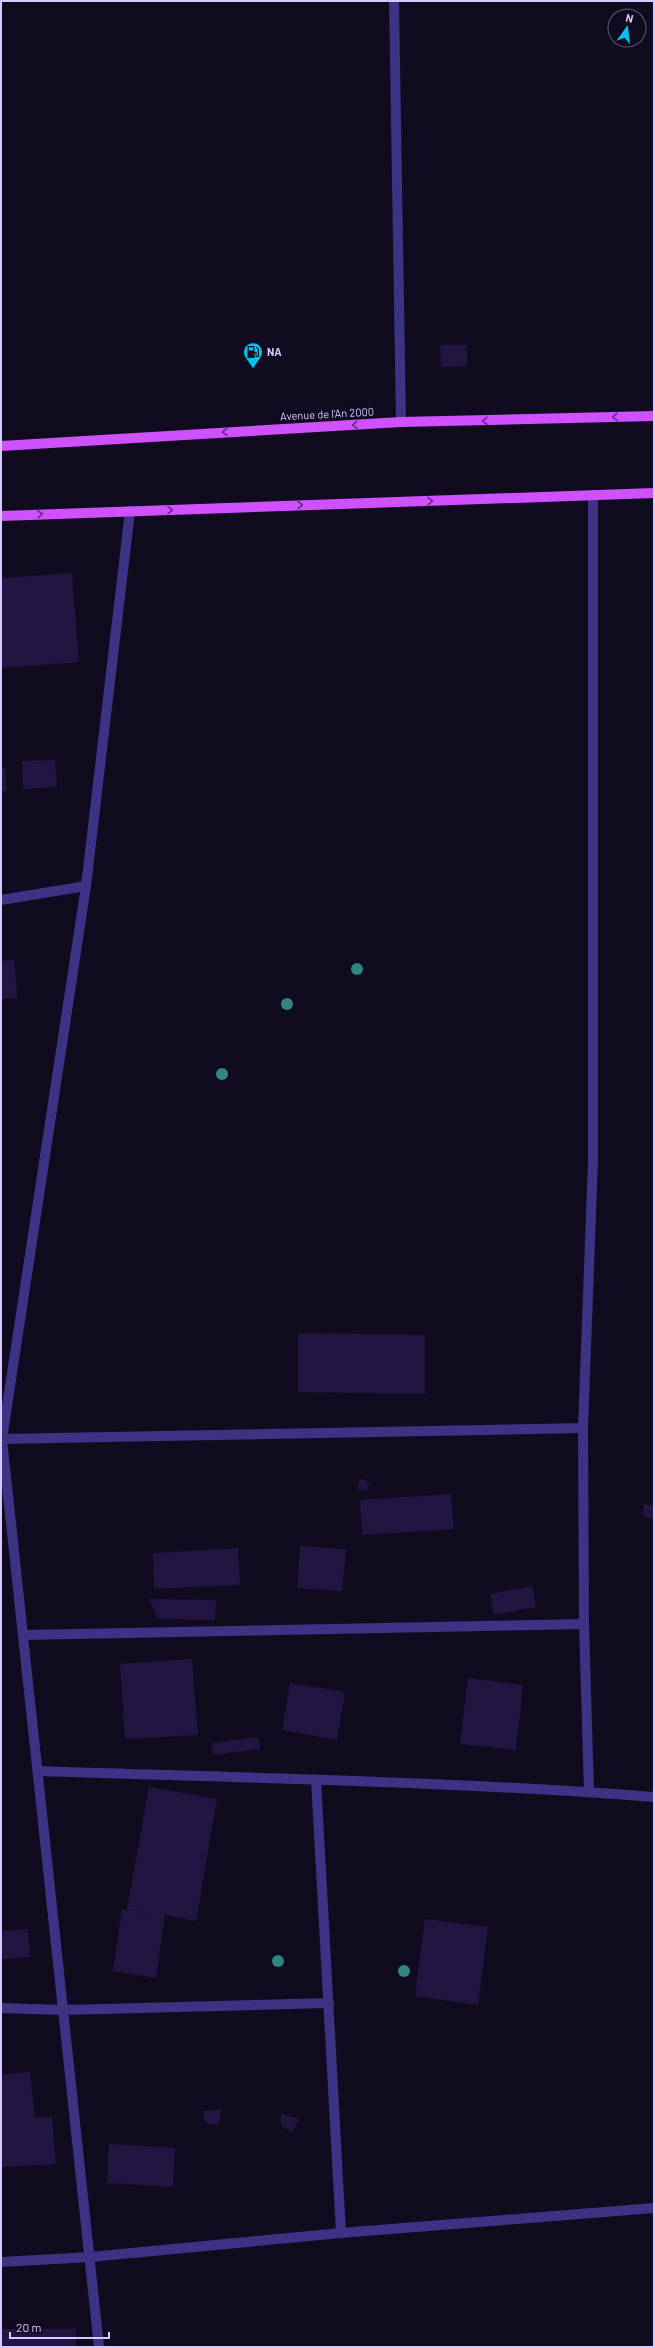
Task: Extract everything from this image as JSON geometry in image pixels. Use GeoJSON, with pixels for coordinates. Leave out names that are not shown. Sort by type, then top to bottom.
{"type":"FeatureCollection","features":[{"type":"Feature","properties":{"kind":"main road","name":"Avenue de l'An 2000"},"geometry":{"type":"LineString","coordinates":[[1,446],[401,422],[654,416]]}},
{"type":"Feature","properties":{"kind":"main road"},"geometry":{"type":"LineString","coordinates":[[1,516],[654,493]]}},
{"type":"Feature","properties":{"kind":"street"},"geometry":{"type":"LineString","coordinates":[[394,1],[401,422]]}},
{"type":"Feature","properties":{"kind":"street"},"geometry":{"type":"LineString","coordinates":[[589,1792],[584,1624],[583,1428],[593,1161],[593,495]]}},
{"type":"Feature","properties":{"kind":"street"},"geometry":{"type":"LineString","coordinates":[[99,2347],[64,2010],[1,1439],[86,886],[130,511]]}},
{"type":"Feature","properties":{"kind":"street"},"geometry":{"type":"LineString","coordinates":[[1,900],[86,886]]}},
{"type":"Feature","properties":{"kind":"street"},"geometry":{"type":"LineString","coordinates":[[1,1439],[583,1428]]}},
{"type":"Feature","properties":{"kind":"street"},"geometry":{"type":"LineString","coordinates":[[23,1635],[584,1624]]}},
{"type":"Feature","properties":{"kind":"street"},"geometry":{"type":"LineString","coordinates":[[38,1771],[316,1780],[589,1792],[654,1797]]}},
{"type":"Feature","properties":{"kind":"street"},"geometry":{"type":"LineString","coordinates":[[316,1780],[341,2233]]}},
{"type":"Feature","properties":{"kind":"street"},"geometry":{"type":"LineString","coordinates":[[1,2008],[64,2010],[329,2002]]}},
{"type":"Feature","properties":{"kind":"street"},"geometry":{"type":"LineString","coordinates":[[1,2262],[90,2257],[341,2233],[654,2208]]}},
{"type":"Feature","properties":{"kind":"building"},"geometry":{"type":"Polygon","coordinates":[[[440,345],[467,345],[467,366],[441,367],[440,345]]]}},
{"type":"Feature","properties":{"kind":"building"},"geometry":{"type":"Polygon","coordinates":[[[72,573],[79,662],[1,668],[1,578],[72,573]]]}},
{"type":"Feature","properties":{"kind":"building"},"geometry":{"type":"Polygon","coordinates":[[[55,760],[57,787],[23,789],[22,761],[55,760]]]}},
{"type":"Feature","properties":{"kind":"building"},"geometry":{"type":"Polygon","coordinates":[[[1,768],[5,768],[7,791],[1,791],[1,768]]]}},
{"type":"Feature","properties":{"kind":"building"},"geometry":{"type":"Polygon","coordinates":[[[14,960],[18,998],[1,999],[1,961],[14,960]]]}},
{"type":"Feature","properties":{"kind":"building"},"geometry":{"type":"Polygon","coordinates":[[[298,1333],[425,1335],[425,1394],[298,1392],[298,1333]]]}},
{"type":"Feature","properties":{"kind":"building"},"geometry":{"type":"Polygon","coordinates":[[[360,1479],[369,1482],[367,1491],[357,1489],[360,1479]]]}},
{"type":"Feature","properties":{"kind":"building"},"geometry":{"type":"Polygon","coordinates":[[[451,1494],[454,1529],[362,1535],[360,1500],[451,1494]]]}},
{"type":"Feature","properties":{"kind":"building"},"geometry":{"type":"Polygon","coordinates":[[[643,1504],[654,1506],[654,1519],[643,1516],[643,1504]]]}},
{"type":"Feature","properties":{"kind":"building"},"geometry":{"type":"Polygon","coordinates":[[[300,1546],[346,1549],[342,1591],[297,1588],[300,1546]]]}},
{"type":"Feature","properties":{"kind":"building"},"geometry":{"type":"Polygon","coordinates":[[[238,1548],[240,1585],[154,1589],[153,1553],[238,1548]]]}},
{"type":"Feature","properties":{"kind":"building"},"geometry":{"type":"Polygon","coordinates":[[[532,1586],[536,1607],[494,1615],[490,1594],[532,1586]]]}},
{"type":"Feature","properties":{"kind":"building"},"geometry":{"type":"Polygon","coordinates":[[[149,1599],[216,1600],[215,1620],[158,1619],[149,1599]]]}},
{"type":"Feature","properties":{"kind":"building"},"geometry":{"type":"Polygon","coordinates":[[[192,1659],[198,1735],[125,1739],[120,1664],[192,1659]]]}},
{"type":"Feature","properties":{"kind":"building"},"geometry":{"type":"Polygon","coordinates":[[[468,1678],[523,1685],[516,1750],[460,1744],[468,1678]]]}},
{"type":"Feature","properties":{"kind":"building"},"geometry":{"type":"Polygon","coordinates":[[[290,1683],[345,1692],[337,1740],[282,1730],[290,1683]]]}},
{"type":"Feature","properties":{"kind":"building"},"geometry":{"type":"Polygon","coordinates":[[[258,1737],[260,1749],[213,1755],[212,1743],[258,1737]]]}},
{"type":"Feature","properties":{"kind":"building"},"geometry":{"type":"Polygon","coordinates":[[[149,1787],[217,1799],[196,1921],[165,1915],[156,1978],[113,1971],[122,1909],[150,1913],[127,1909],[149,1787]]]}},
{"type":"Feature","properties":{"kind":"building"},"geometry":{"type":"Polygon","coordinates":[[[425,1919],[488,1927],[478,2005],[415,1996],[425,1919]]]}},
{"type":"Feature","properties":{"kind":"building"},"geometry":{"type":"Polygon","coordinates":[[[28,1929],[30,1957],[1,1959],[1,1931],[28,1929]]]}},
{"type":"Feature","properties":{"kind":"building"},"geometry":{"type":"Polygon","coordinates":[[[30,2072],[35,2118],[52,2117],[56,2164],[2,2167],[1,2075],[30,2072]]]}},
{"type":"Feature","properties":{"kind":"building"},"geometry":{"type":"Polygon","coordinates":[[[222,2109],[218,2125],[205,2123],[203,2111],[222,2109]]]}},
{"type":"Feature","properties":{"kind":"building"},"geometry":{"type":"Polygon","coordinates":[[[281,2114],[299,2119],[292,2133],[281,2125],[281,2114]]]}},
{"type":"Feature","properties":{"kind":"building"},"geometry":{"type":"Polygon","coordinates":[[[109,2144],[175,2148],[173,2187],[107,2183],[109,2144]]]}},
{"type":"Feature","properties":{"kind":"building"},"geometry":{"type":"Polygon","coordinates":[[[1,2329],[76,2329],[76,2347],[1,2347],[1,2329]]]}},
{"type":"Feature","properties":{"kind":"place","name":"NA"},"geometry":{"type":"Point","coordinates":[253,369]}}]}
